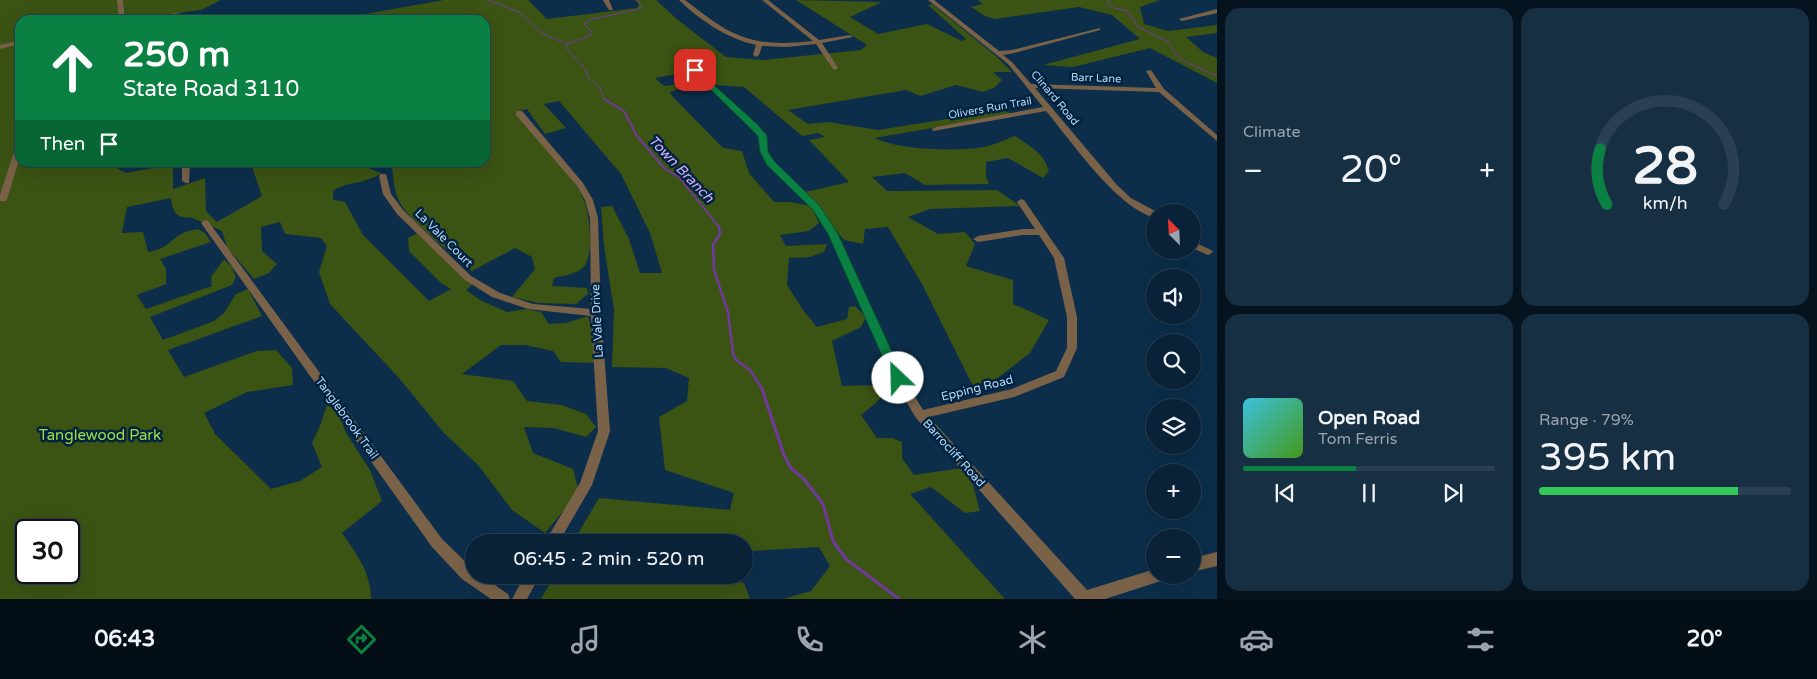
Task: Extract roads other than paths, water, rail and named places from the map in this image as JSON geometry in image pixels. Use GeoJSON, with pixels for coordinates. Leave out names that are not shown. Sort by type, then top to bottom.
{"type":"FeatureCollection","features":[{"type":"Feature","properties":{"kind":"street"},"geometry":{"type":"LineString","coordinates":[[120,0],[122,15]]}},
{"type":"Feature","properties":{"kind":"street"},"geometry":{"type":"LineString","coordinates":[[606,0],[611,9]]}},
{"type":"Feature","properties":{"kind":"street"},"geometry":{"type":"LineString","coordinates":[[682,0],[724,32],[759,44],[787,45],[850,37]]}},
{"type":"Feature","properties":{"kind":"street"},"geometry":{"type":"LineString","coordinates":[[765,0],[818,42],[835,68]]}},
{"type":"Feature","properties":{"kind":"street","name":"Clinard Road"},"geometry":{"type":"LineString","coordinates":[[931,0],[999,53],[1031,86],[1114,187],[1128,200],[1146,210]]}},
{"type":"Feature","properties":{"kind":"street"},"geometry":{"type":"LineString","coordinates":[[1182,19],[1217,11]]}},
{"type":"Feature","properties":{"kind":"street"},"geometry":{"type":"LineString","coordinates":[[999,53],[1012,52],[1098,30]]}},
{"type":"Feature","properties":{"kind":"street"},"geometry":{"type":"LineString","coordinates":[[0,47],[15,43]]}},
{"type":"Feature","properties":{"kind":"street"},"geometry":{"type":"LineString","coordinates":[[756,54],[759,44]]}},
{"type":"Feature","properties":{"kind":"street","name":"Barrocliff Road"},"geometry":{"type":"LineString","coordinates":[[695,70],[755,127],[762,136],[764,152],[770,163],[817,208],[833,234],[898,378],[920,415],[1083,599]]}},
{"type":"Feature","properties":{"kind":"street"},"geometry":{"type":"LineString","coordinates":[[1149,71],[1161,90],[1217,139]]}},
{"type":"Feature","properties":{"kind":"street","name":"Barr Lane"},"geometry":{"type":"LineString","coordinates":[[1031,86],[1161,90]]}},
{"type":"Feature","properties":{"kind":"street","name":"Olivers Run Trail"},"geometry":{"type":"LineString","coordinates":[[936,129],[1049,108]]}},
{"type":"Feature","properties":{"kind":"street","name":"La Vale Drive"},"geometry":{"type":"LineString","coordinates":[[518,113],[580,185],[589,200],[594,218],[596,313],[604,431],[586,485],[557,534]]}},
{"type":"Feature","properties":{"kind":"street"},"geometry":{"type":"LineString","coordinates":[[3,198],[15,161]]}},
{"type":"Feature","properties":{"kind":"street"},"geometry":{"type":"LineString","coordinates":[[186,167],[186,181]]}},
{"type":"Feature","properties":{"kind":"street","name":"La Vale Court"},"geometry":{"type":"LineString","coordinates":[[383,176],[387,194],[400,212],[468,278],[496,295],[532,307],[596,313]]}},
{"type":"Feature","properties":{"kind":"street","name":"Epping Road"},"geometry":{"type":"LineString","coordinates":[[920,415],[1014,393],[1060,374],[1072,348],[1072,317],[1060,258],[1021,202]]}},
{"type":"Feature","properties":{"kind":"street","name":"Tanglebrook Trail"},"geometry":{"type":"LineString","coordinates":[[205,223],[437,543],[467,574],[502,599]]}},
{"type":"Feature","properties":{"kind":"street"},"geometry":{"type":"LineString","coordinates":[[978,239],[1023,232],[1041,232]]}},
{"type":"Feature","properties":{"kind":"street"},"geometry":{"type":"LineString","coordinates":[[1201,248],[1208,252]]}},
{"type":"Feature","properties":{"kind":"street"},"geometry":{"type":"LineString","coordinates":[[1201,563],[1217,559]]}},
{"type":"Feature","properties":{"kind":"street"},"geometry":{"type":"LineString","coordinates":[[1083,599],[1146,579]]}},
{"type":"Feature","properties":{"kind":"street"},"geometry":{"type":"LineString","coordinates":[[518,599],[527,584]]}},
{"type":"Feature","properties":{"kind":"waterway","name":"Town Branch"},"geometry":{"type":"LineString","coordinates":[[488,0],[519,12],[542,33],[567,44]]}},
{"type":"Feature","properties":{"kind":"waterway"},"geometry":{"type":"LineString","coordinates":[[567,44],[591,35],[592,32],[584,24],[592,19],[636,10],[641,7],[638,0]]}},
{"type":"Feature","properties":{"kind":"waterway"},"geometry":{"type":"LineString","coordinates":[[1109,0],[1107,3],[1114,8],[1128,11],[1137,26],[1169,42],[1176,55],[1184,61],[1217,76]]}},
{"type":"Feature","properties":{"kind":"waterway","name":"Town Branch"},"geometry":{"type":"LineString","coordinates":[[567,44],[567,49],[586,70],[588,78],[600,88],[604,100]]}},
{"type":"Feature","properties":{"kind":"waterway","name":"Town Branch"},"geometry":{"type":"LineString","coordinates":[[604,99],[624,111],[637,136],[665,169],[679,177],[719,227]]}},
{"type":"Feature","properties":{"kind":"waterway","name":"Town Branch"},"geometry":{"type":"LineString","coordinates":[[719,226],[720,234],[713,245],[714,270],[728,312],[733,353],[736,360],[750,370],[763,390]]}},
{"type":"Feature","properties":{"kind":"waterway","name":"Town Branch"},"geometry":{"type":"LineString","coordinates":[[762,389],[784,455],[791,468],[804,479],[823,504],[833,541],[846,559],[899,599]]}},
{"type":"Feature","properties":{"kind":"park label","name":"Tanglewood Park"},"geometry":{"type":"Point","coordinates":[100,435]}}]}
